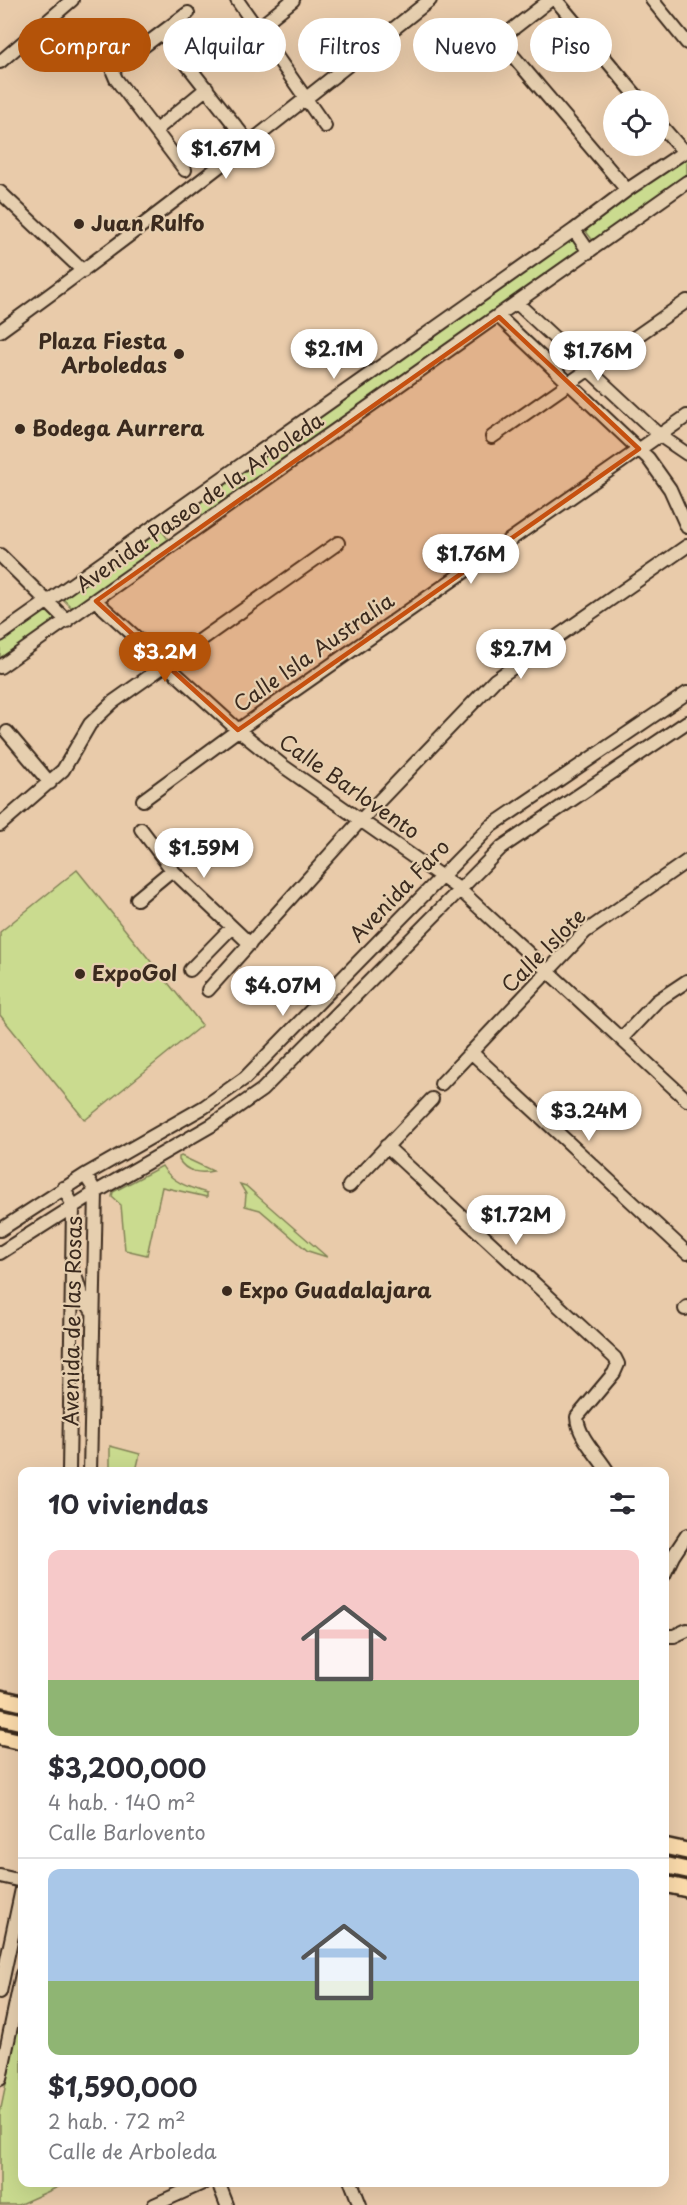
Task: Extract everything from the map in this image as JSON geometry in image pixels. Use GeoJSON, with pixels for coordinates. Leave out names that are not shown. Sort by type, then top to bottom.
{"type":"FeatureCollection","features":[{"type":"Feature","properties":{"kind":"main road"},"geometry":{"type":"LineString","coordinates":[[0,1698],[18,1702]]}},
{"type":"Feature","properties":{"kind":"main road"},"geometry":{"type":"LineString","coordinates":[[0,1717],[18,1721]]}},
{"type":"Feature","properties":{"kind":"main road"},"geometry":{"type":"LineString","coordinates":[[0,1737],[18,1741]]}},
{"type":"Feature","properties":{"kind":"main road"},"geometry":{"type":"LineString","coordinates":[[669,1847],[687,1851]]}},
{"type":"Feature","properties":{"kind":"main road"},"geometry":{"type":"LineString","coordinates":[[669,1866],[687,1870]]}},
{"type":"Feature","properties":{"kind":"main road"},"geometry":{"type":"LineString","coordinates":[[669,1885],[687,1889]]}},
{"type":"Feature","properties":{"kind":"street"},"geometry":{"type":"LineString","coordinates":[[0,62],[72,0]]}},
{"type":"Feature","properties":{"kind":"street"},"geometry":{"type":"LineString","coordinates":[[237,0],[249,18]]}},
{"type":"Feature","properties":{"kind":"street"},"geometry":{"type":"LineString","coordinates":[[271,18],[293,0]]}},
{"type":"Feature","properties":{"kind":"street"},"geometry":{"type":"LineString","coordinates":[[0,331],[83,272],[430,0]]}},
{"type":"Feature","properties":{"kind":"street"},"geometry":{"type":"LineString","coordinates":[[550,0],[505,35],[502,41],[503,47],[599,154],[627,190]]}},
{"type":"Feature","properties":{"kind":"street"},"geometry":{"type":"LineString","coordinates":[[556,0],[632,90]]}},
{"type":"Feature","properties":{"kind":"street"},"geometry":{"type":"LineString","coordinates":[[652,0],[687,43]]}},
{"type":"Feature","properties":{"kind":"street"},"geometry":{"type":"LineString","coordinates":[[185,170],[113,72],[116,67],[188,12]]}},
{"type":"Feature","properties":{"kind":"street"},"geometry":{"type":"LineString","coordinates":[[162,33],[249,143]]}},
{"type":"Feature","properties":{"kind":"street"},"geometry":{"type":"LineString","coordinates":[[286,69],[325,126]]}},
{"type":"Feature","properties":{"kind":"street"},"geometry":{"type":"LineString","coordinates":[[156,130],[207,88]]}},
{"type":"Feature","properties":{"kind":"street"},"geometry":{"type":"LineString","coordinates":[[669,134],[685,151]]}},
{"type":"Feature","properties":{"kind":"street","name":"Avenida Paseo de la Arboleda"},"geometry":{"type":"LineString","coordinates":[[0,635],[685,151]]}},
{"type":"Feature","properties":{"kind":"street","name":"Avenida Paseo de la Arboleda"},"geometry":{"type":"LineString","coordinates":[[0,668],[518,304],[687,182]]}},
{"type":"Feature","properties":{"kind":"street"},"geometry":{"type":"LineString","coordinates":[[0,192],[83,272]]}},
{"type":"Feature","properties":{"kind":"street"},"geometry":{"type":"LineString","coordinates":[[574,230],[589,252]]}},
{"type":"Feature","properties":{"kind":"street"},"geometry":{"type":"LineString","coordinates":[[492,437],[687,301]]}},
{"type":"Feature","properties":{"kind":"street"},"geometry":{"type":"LineString","coordinates":[[518,304],[659,435],[687,454]]}},
{"type":"Feature","properties":{"kind":"street"},"geometry":{"type":"LineString","coordinates":[[499,317],[639,449],[667,484],[687,527]]}},
{"type":"Feature","properties":{"kind":"street","name":"Calle Isla Australia"},"geometry":{"type":"LineString","coordinates":[[143,800],[238,730],[687,416]]}},
{"type":"Feature","properties":{"kind":"street"},"geometry":{"type":"LineString","coordinates":[[0,825],[50,783],[69,762],[90,724],[113,702],[338,543]]}},
{"type":"Feature","properties":{"kind":"street"},"geometry":{"type":"LineString","coordinates":[[208,990],[360,821],[495,680],[687,546]]}},
{"type":"Feature","properties":{"kind":"street"},"geometry":{"type":"LineString","coordinates":[[0,555],[67,621]]}},
{"type":"Feature","properties":{"kind":"street","name":"Calle Barlovento"},"geometry":{"type":"LineString","coordinates":[[96,600],[238,730],[283,766],[459,889],[687,1100]]}},
{"type":"Feature","properties":{"kind":"street","name":"Avenida Faro"},"geometry":{"type":"LineString","coordinates":[[0,1230],[63,1188],[204,1107],[244,1078],[491,826],[687,693]]}},
{"type":"Feature","properties":{"kind":"street","name":"Avenida Faro"},"geometry":{"type":"LineString","coordinates":[[0,1253],[74,1205],[212,1125],[262,1090],[459,889],[511,840],[687,722]]}},
{"type":"Feature","properties":{"kind":"street"},"geometry":{"type":"LineString","coordinates":[[7,732],[50,783]]}},
{"type":"Feature","properties":{"kind":"street"},"geometry":{"type":"LineString","coordinates":[[141,829],[172,870],[250,944]]}},
{"type":"Feature","properties":{"kind":"street","name":"Calle Islote"},"geometry":{"type":"LineString","coordinates":[[441,1084],[585,932],[687,861]]}},
{"type":"Feature","properties":{"kind":"street"},"geometry":{"type":"LineString","coordinates":[[137,899],[172,870]]}},
{"type":"Feature","properties":{"kind":"street"},"geometry":{"type":"LineString","coordinates":[[190,970],[232,927]]}},
{"type":"Feature","properties":{"kind":"street"},"geometry":{"type":"LineString","coordinates":[[621,1039],[657,1001],[687,981]]}},
{"type":"Feature","properties":{"kind":"street"},"geometry":{"type":"LineString","coordinates":[[471,1052],[687,1253]]}},
{"type":"Feature","properties":{"kind":"street"},"geometry":{"type":"LineString","coordinates":[[349,1186],[432,1098]]}},
{"type":"Feature","properties":{"kind":"street"},"geometry":{"type":"LineString","coordinates":[[386,1146],[615,1358],[618,1364],[614,1373],[577,1417],[596,1457],[604,1467]]}},
{"type":"Feature","properties":{"kind":"street","name":"Avenida de las Rosas"},"geometry":{"type":"LineString","coordinates":[[85,1175],[96,1192],[90,1467]]}},
{"type":"Feature","properties":{"kind":"street","name":"Avenida de las Rosas"},"geometry":{"type":"LineString","coordinates":[[63,1188],[74,1205],[71,1265],[69,1467]]}},
{"type":"Feature","properties":{"kind":"street"},"geometry":{"type":"LineString","coordinates":[[71,1265],[81,1294],[92,1311]]}},
{"type":"Feature","properties":{"kind":"street"},"geometry":{"type":"LineString","coordinates":[[596,1457],[597,1467]]}},
{"type":"Feature","properties":{"kind":"street"},"geometry":{"type":"LineString","coordinates":[[669,1553],[687,1535]]}},
{"type":"Feature","properties":{"kind":"street"},"geometry":{"type":"LineString","coordinates":[[669,1636],[687,1630]]}},
{"type":"Feature","properties":{"kind":"street"},"geometry":{"type":"LineString","coordinates":[[0,1876],[18,1880]]}},
{"type":"Feature","properties":{"kind":"street"},"geometry":{"type":"LineString","coordinates":[[18,1907],[0,1987],[18,1990]]}},
{"type":"Feature","properties":{"kind":"street"},"geometry":{"type":"LineString","coordinates":[[0,2079],[18,1995]]}},
{"type":"Feature","properties":{"kind":"street"},"geometry":{"type":"LineString","coordinates":[[154,2205],[194,2187]]}},
{"type":"Feature","properties":{"kind":"street"},"geometry":{"type":"LineString","coordinates":[[220,2187],[227,2205]]}},
{"type":"Feature","properties":{"kind":"street"},"geometry":{"type":"LineString","coordinates":[[353,2187],[360,2205]]}},
{"type":"Feature","properties":{"kind":"highlighted area"},"geometry":{"type":"Polygon","coordinates":[[[499,317],[639,449],[238,730],[96,601],[499,317]]]}},
{"type":"Feature","properties":{"kind":"green space"},"geometry":{"type":"Polygon","coordinates":[[[687,156],[687,176],[594,242],[584,229],[687,156]]]}},
{"type":"Feature","properties":{"kind":"green space"},"geometry":{"type":"Polygon","coordinates":[[[571,238],[581,252],[204,517],[194,504],[571,238]]]}},
{"type":"Feature","properties":{"kind":"green space"},"geometry":{"type":"Polygon","coordinates":[[[160,528],[170,542],[74,610],[62,598],[160,528]]]}},
{"type":"Feature","properties":{"kind":"green space"},"geometry":{"type":"Polygon","coordinates":[[[46,609],[57,621],[0,661],[0,641],[46,609]]]}},
{"type":"Feature","properties":{"kind":"green space","name":"ExpoGol"},"geometry":{"type":"Polygon","coordinates":[[[77,870],[202,1025],[85,1120],[0,1015],[0,932],[77,870]]]}},
{"type":"Feature","properties":{"kind":"green space"},"geometry":{"type":"Polygon","coordinates":[[[181,1156],[213,1171],[189,1170],[179,1160],[181,1156]]]}},
{"type":"Feature","properties":{"kind":"green space"},"geometry":{"type":"Polygon","coordinates":[[[162,1166],[170,1176],[207,1193],[207,1197],[162,1187],[147,1255],[125,1250],[121,1205],[112,1197],[113,1192],[162,1166]]]}},
{"type":"Feature","properties":{"kind":"green space"},"geometry":{"type":"Polygon","coordinates":[[[240,1184],[246,1186],[327,1257],[308,1251],[260,1210],[245,1206],[246,1194],[240,1184]]]}},
{"type":"Feature","properties":{"kind":"green space"},"geometry":{"type":"Polygon","coordinates":[[[110,1446],[140,1454],[137,1467],[110,1467],[110,1446]]]}},
{"type":"Feature","properties":{"kind":"green space"},"geometry":{"type":"Polygon","coordinates":[[[18,2026],[18,2187],[58,2187],[18,2205],[0,2205],[0,2113],[18,2026]]]}},
{"type":"Feature","properties":{"kind":"place","name":"Juan Rulfo"},"geometry":{"type":"Point","coordinates":[79,224]}},
{"type":"Feature","properties":{"kind":"place","name":"Plaza Fiesta Arboledas"},"geometry":{"type":"Point","coordinates":[179,354]}},
{"type":"Feature","properties":{"kind":"place","name":"Bodega Aurrera"},"geometry":{"type":"Point","coordinates":[20,429]}},
{"type":"Feature","properties":{"kind":"place","name":"ExpoGol"},"geometry":{"type":"Point","coordinates":[80,974]}},
{"type":"Feature","properties":{"kind":"place","name":"Expo Guadalajara"},"geometry":{"type":"Point","coordinates":[227,1291]}}]}
